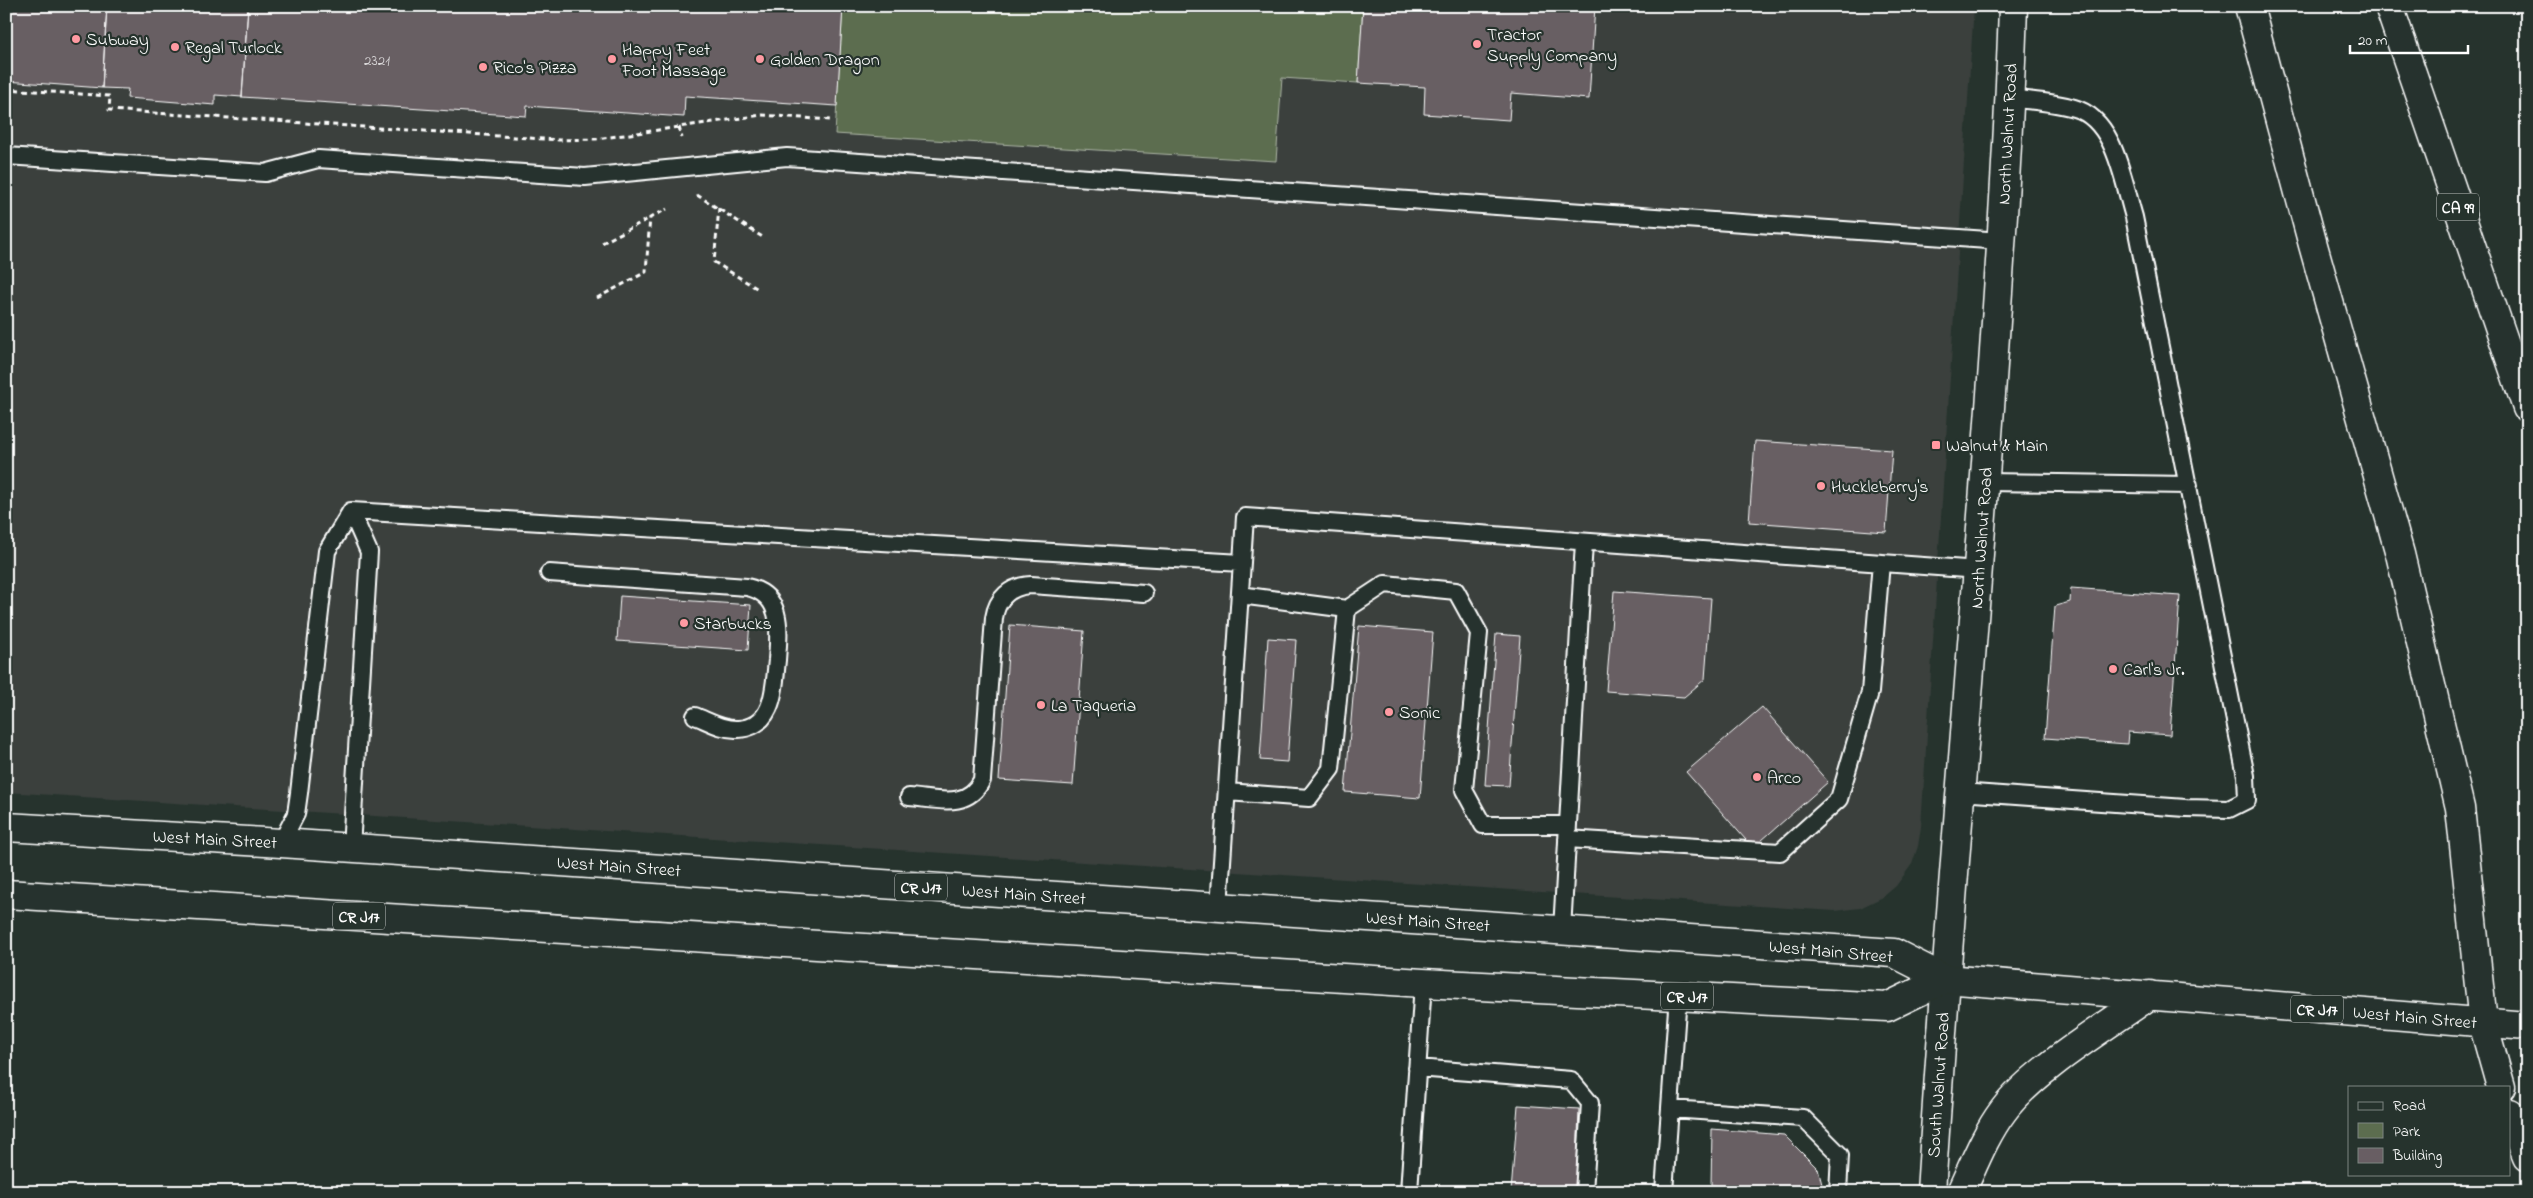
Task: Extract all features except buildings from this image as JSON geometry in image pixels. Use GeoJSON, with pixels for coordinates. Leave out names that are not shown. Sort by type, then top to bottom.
{"type":"FeatureCollection","features":[{"type":"Feature","properties":{"kind":"main road","name":"North Walnut Road"},"geometry":{"type":"LineString","coordinates":[[1945,979],[1979,570],[2002,241],[2013,6]]}},
{"type":"Feature","properties":{"kind":"main road"},"geometry":{"type":"LineString","coordinates":[[2249,6],[2310,236],[2400,554],[2457,798],[2473,914],[2484,1023],[2501,1086]]}},
{"type":"Feature","properties":{"kind":"main road","name":"CA 99"},"geometry":{"type":"LineString","coordinates":[[2389,6],[2527,408]]}},
{"type":"Feature","properties":{"kind":"main road","name":"West Main Street"},"geometry":{"type":"LineString","coordinates":[[6,827],[281,843],[1894,954],[1945,979],[2527,1026]]}},
{"type":"Feature","properties":{"kind":"main road","name":"CR J17"},"geometry":{"type":"LineString","coordinates":[[6,894],[1423,983],[1887,1007],[1945,979]]}},
{"type":"Feature","properties":{"kind":"main road","name":"South Walnut Road"},"geometry":{"type":"LineString","coordinates":[[1931,1192],[1945,979]]}},
{"type":"Feature","properties":{"kind":"main road"},"geometry":{"type":"LineString","coordinates":[[1961,1192],[1984,1142],[2004,1110],[2026,1086],[2150,996]]}},
{"type":"Feature","properties":{"kind":"main road"},"geometry":{"type":"LineString","coordinates":[[2510,1115],[2527,1157]]}},
{"type":"Feature","properties":{"kind":"lane"},"geometry":{"type":"LineString","coordinates":[[1960,792],[2186,808],[2229,808],[2247,800],[2246,776],[2134,217],[2109,137],[2093,116],[2075,108],[2010,98]]}},
{"type":"Feature","properties":{"kind":"lane"},"geometry":{"type":"LineString","coordinates":[[6,156],[265,173],[318,159],[585,177],[787,157],[2002,241]]}},
{"type":"Feature","properties":{"kind":"lane"},"geometry":{"type":"LineString","coordinates":[[1985,482],[2189,485]]}},
{"type":"Feature","properties":{"kind":"lane"},"geometry":{"type":"LineString","coordinates":[[351,512],[1242,563]]}},
{"type":"Feature","properties":{"kind":"lane"},"geometry":{"type":"LineString","coordinates":[[281,843],[296,814],[327,551],[351,512]]}},
{"type":"Feature","properties":{"kind":"lane"},"geometry":{"type":"LineString","coordinates":[[350,848],[369,552],[351,512]]}},
{"type":"Feature","properties":{"kind":"lane"},"geometry":{"type":"LineString","coordinates":[[1219,907],[1245,517],[1979,570]]}},
{"type":"Feature","properties":{"kind":"lane"},"geometry":{"type":"LineString","coordinates":[[1562,930],[1584,542]]}},
{"type":"Feature","properties":{"kind":"lane"},"geometry":{"type":"LineString","coordinates":[[1240,594],[1347,608],[1386,584],[1456,591],[1479,633],[1464,790],[1484,825],[1780,852],[1839,799],[1870,692],[1881,563]]}},
{"type":"Feature","properties":{"kind":"lane"},"geometry":{"type":"LineString","coordinates":[[549,573],[756,589],[769,599],[776,612],[779,628],[773,697],[767,712],[755,724],[739,729],[726,728],[695,716]]}},
{"type":"Feature","properties":{"kind":"lane"},"geometry":{"type":"LineString","coordinates":[[909,796],[962,800],[972,794],[979,785],[983,774],[994,618],[998,604],[1006,592],[1018,587],[1031,585],[1144,593]]}},
{"type":"Feature","properties":{"kind":"lane"},"geometry":{"type":"LineString","coordinates":[[1227,792],[1309,798],[1331,769],[1347,608]]}},
{"type":"Feature","properties":{"kind":"lane"},"geometry":{"type":"LineString","coordinates":[[1409,1192],[1423,983]]}},
{"type":"Feature","properties":{"kind":"lane"},"geometry":{"type":"LineString","coordinates":[[1664,1192],[1678,995]]}},
{"type":"Feature","properties":{"kind":"lane"},"geometry":{"type":"LineString","coordinates":[[1417,1068],[1571,1080],[1590,1103],[1584,1192]]}},
{"type":"Feature","properties":{"kind":"lane"},"geometry":{"type":"LineString","coordinates":[[1670,1109],[1802,1118],[1840,1154],[1838,1192]]}},
{"type":"Feature","properties":{"kind":"path"},"geometry":{"type":"LineString","coordinates":[[6,89],[110,96],[110,110],[559,140],[596,139],[762,115],[830,120]]}},
{"type":"Feature","properties":{"kind":"path"},"geometry":{"type":"LineString","coordinates":[[679,127],[682,141]]}},
{"type":"Feature","properties":{"kind":"path"},"geometry":{"type":"LineString","coordinates":[[695,194],[764,238]]}},
{"type":"Feature","properties":{"kind":"path"},"geometry":{"type":"LineString","coordinates":[[719,208],[714,262],[758,289]]}},
{"type":"Feature","properties":{"kind":"path"},"geometry":{"type":"LineString","coordinates":[[602,243],[667,209]]}},
{"type":"Feature","properties":{"kind":"path"},"geometry":{"type":"LineString","coordinates":[[597,298],[646,272],[650,217]]}},
{"type":"Feature","properties":{"kind":"shaded area"},"geometry":{"type":"Polygon","coordinates":[[[6,6],[1974,6],[1921,827],[1918,846],[1912,864],[1896,886],[1883,897],[1860,908],[1835,911],[6,792],[6,6]]]}},
{"type":"Feature","properties":{"kind":"green space"},"geometry":{"type":"Polygon","coordinates":[[[843,6],[1363,6],[1358,83],[1282,78],[1276,161],[835,134],[843,6]]]}},
{"type":"Feature","properties":{"kind":"place","name":"Subway"},"geometry":{"type":"Point","coordinates":[76,39]}},
{"type":"Feature","properties":{"kind":"place","name":"Tractor Supply Company"},"geometry":{"type":"Point","coordinates":[1477,44]}},
{"type":"Feature","properties":{"kind":"place","name":"Regal Turlock"},"geometry":{"type":"Point","coordinates":[175,47]}},
{"type":"Feature","properties":{"kind":"place","name":"Happy Feet Foot Massage"},"geometry":{"type":"Point","coordinates":[612,59]}},
{"type":"Feature","properties":{"kind":"place","name":"Golden Dragon"},"geometry":{"type":"Point","coordinates":[760,59]}},
{"type":"Feature","properties":{"kind":"place","name":"Rico's Pizza"},"geometry":{"type":"Point","coordinates":[483,67]}},
{"type":"Feature","properties":{"kind":"place","name":"Walnut & Main"},"geometry":{"type":"Point","coordinates":[1936,445]}},
{"type":"Feature","properties":{"kind":"place","name":"Huckleberry's"},"geometry":{"type":"Point","coordinates":[1821,486]}},
{"type":"Feature","properties":{"kind":"place","name":"Starbucks"},"geometry":{"type":"Point","coordinates":[684,623]}},
{"type":"Feature","properties":{"kind":"place","name":"Carl's Jr."},"geometry":{"type":"Point","coordinates":[2113,669]}},
{"type":"Feature","properties":{"kind":"place","name":"La Taqueria"},"geometry":{"type":"Point","coordinates":[1041,705]}},
{"type":"Feature","properties":{"kind":"place","name":"Sonic"},"geometry":{"type":"Point","coordinates":[1389,712]}},
{"type":"Feature","properties":{"kind":"place","name":"Arco"},"geometry":{"type":"Point","coordinates":[1757,777]}}]}
